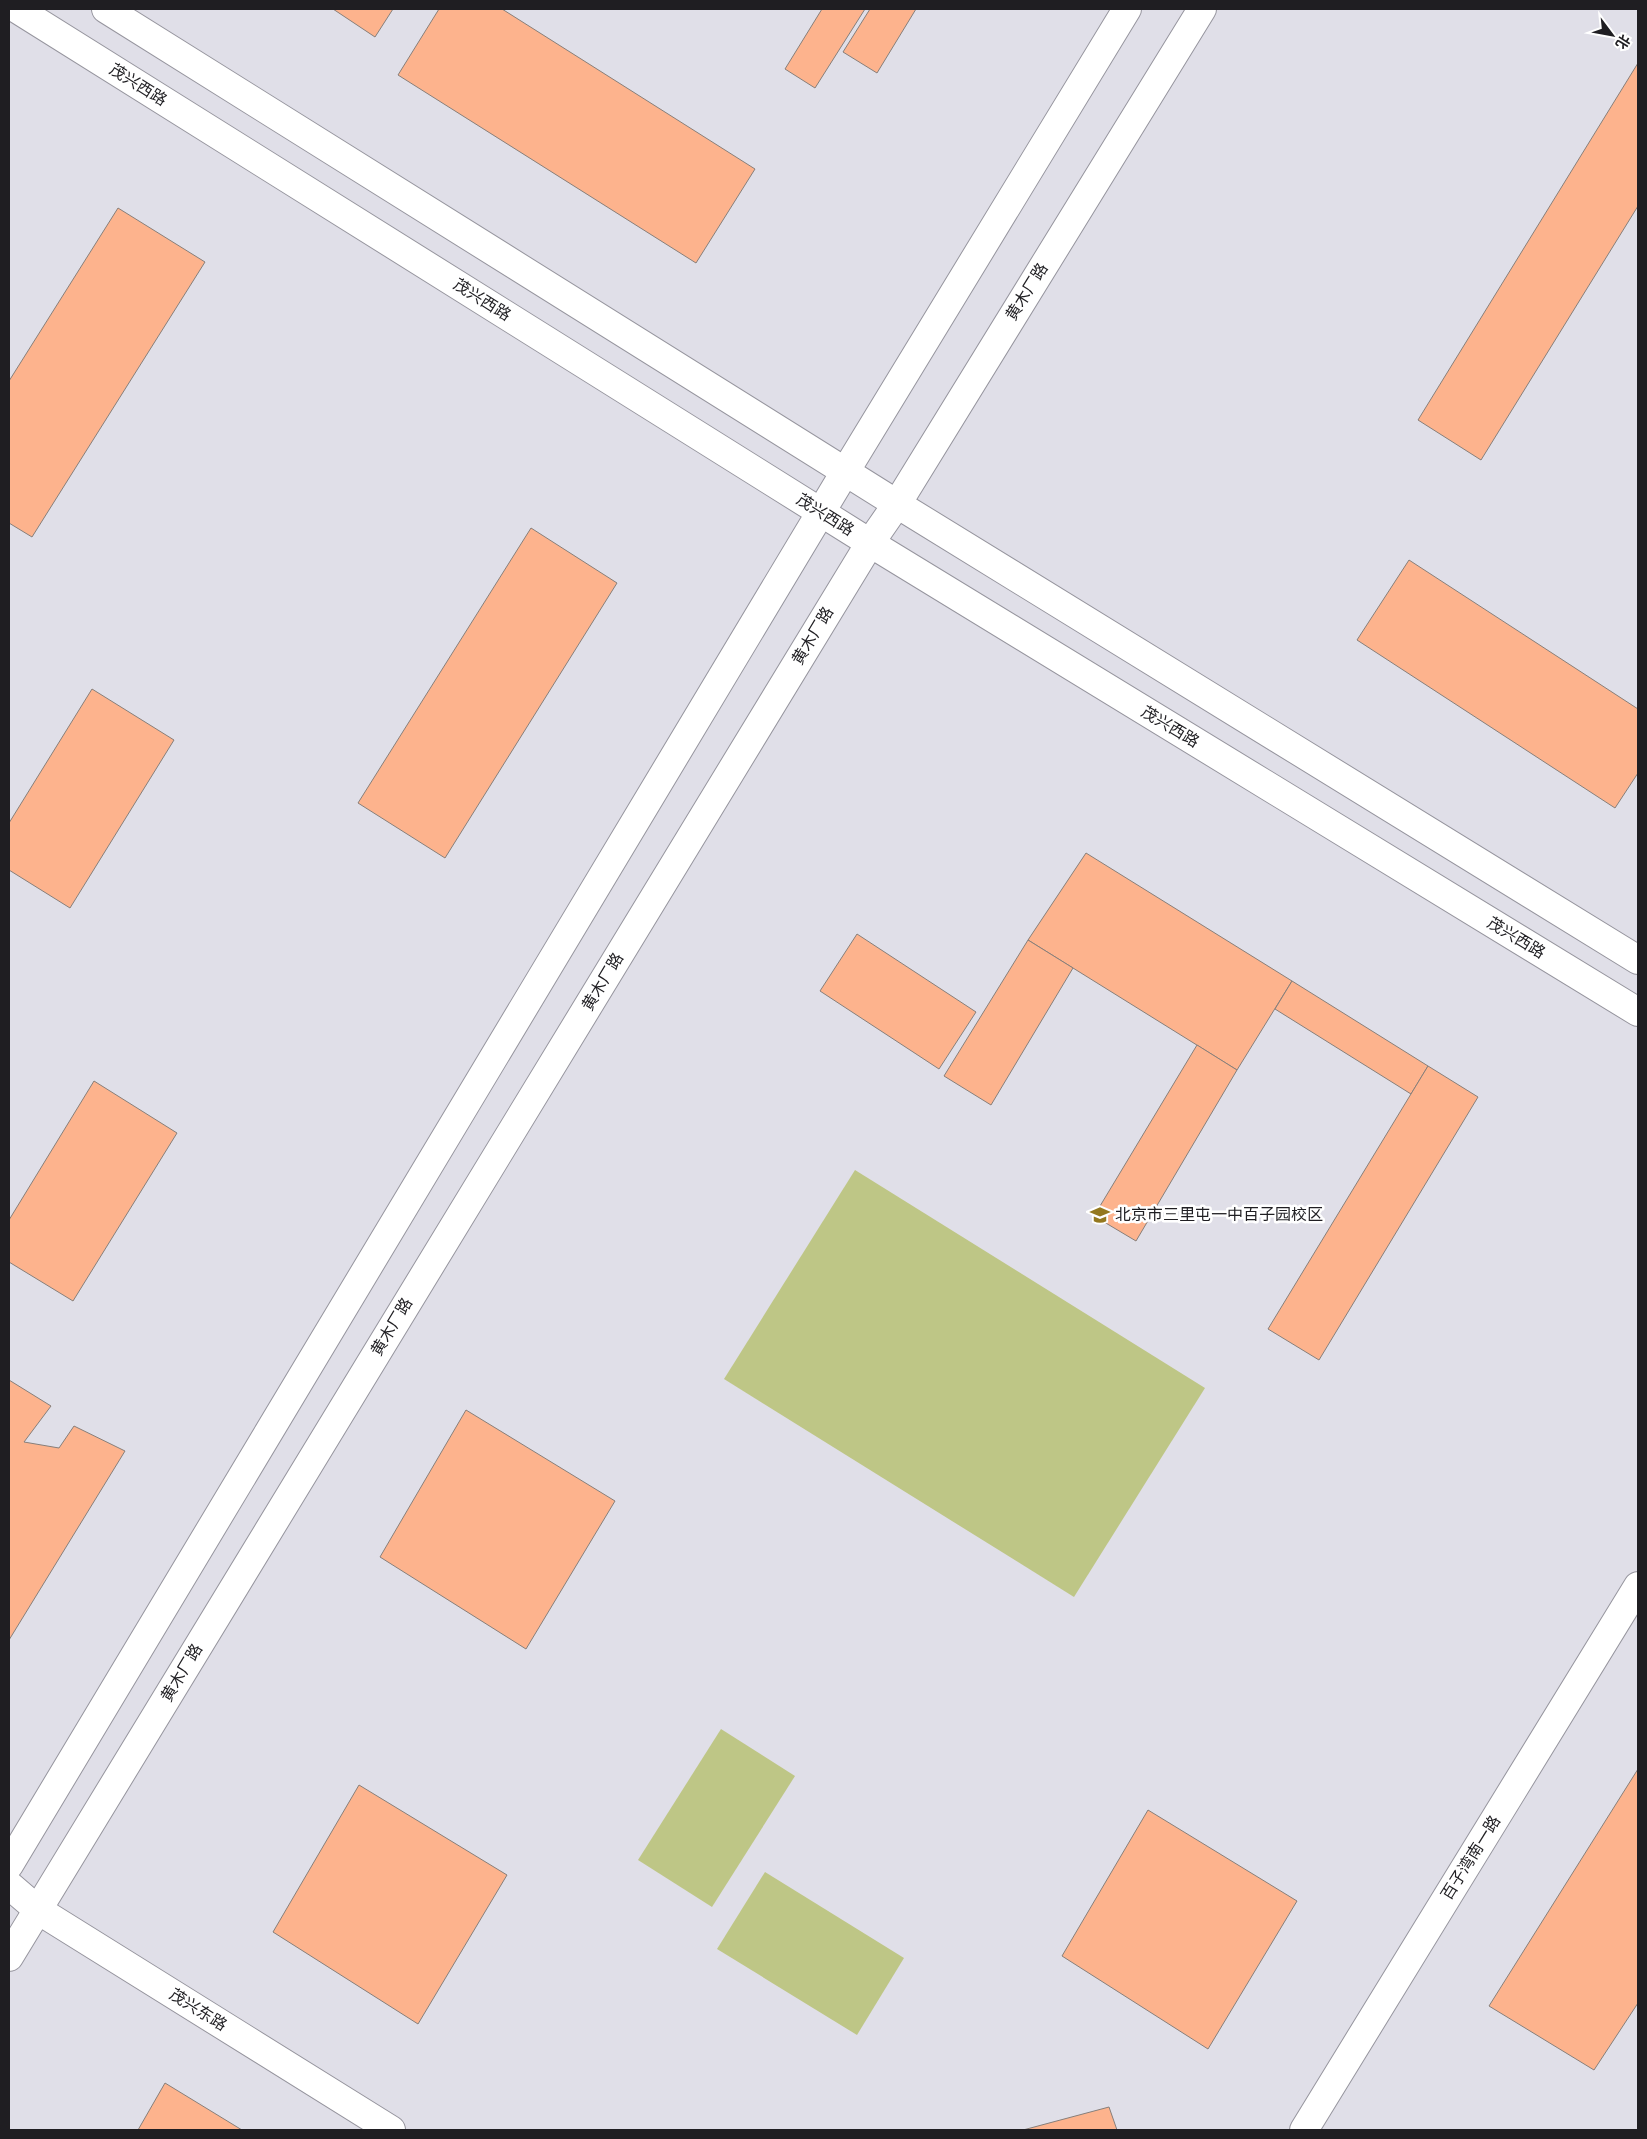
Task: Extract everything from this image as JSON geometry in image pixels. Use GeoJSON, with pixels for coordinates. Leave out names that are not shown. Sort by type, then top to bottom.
{"type":"FeatureCollection","features":[{"type":"Feature","properties":{"kind":"main road","name":"茂兴西路"},"geometry":{"type":"LineString","coordinates":[[17,9],[821,513],[1638,1012]]}},
{"type":"Feature","properties":{"kind":"main road"},"geometry":{"type":"LineString","coordinates":[[106,9],[897,504],[1638,960]]}},
{"type":"Feature","properties":{"kind":"main road"},"geometry":{"type":"LineString","coordinates":[[9,1865],[821,513],[1127,9]]}},
{"type":"Feature","properties":{"kind":"main road","name":"黄木厂路"},"geometry":{"type":"LineString","coordinates":[[9,1957],[870,543],[897,504],[1202,9]]}},
{"type":"Feature","properties":{"kind":"main road","name":"百子湾南一路"},"geometry":{"type":"LineString","coordinates":[[1304,2130],[1638,1586]]}},
{"type":"Feature","properties":{"kind":"main road","name":"茂兴东路"},"geometry":{"type":"LineString","coordinates":[[9,1885],[38,1910],[391,2130]]}},
{"type":"Feature","properties":{"kind":"green space"},"geometry":{"type":"Polygon","coordinates":[[[855,1170],[1205,1388],[1074,1597],[724,1379],[855,1170]]]}},
{"type":"Feature","properties":{"kind":"green space"},"geometry":{"type":"Polygon","coordinates":[[[721,1729],[795,1776],[712,1907],[638,1860],[721,1729]]]}},
{"type":"Feature","properties":{"kind":"green space"},"geometry":{"type":"Polygon","coordinates":[[[765,1872],[904,1958],[857,2035],[717,1949],[765,1872]]]}},
{"type":"Feature","properties":{"kind":"building"},"geometry":{"type":"Polygon","coordinates":[[[333,9],[393,9],[375,37],[333,9]]]}},
{"type":"Feature","properties":{"kind":"building"},"geometry":{"type":"Polygon","coordinates":[[[439,9],[502,9],[755,169],[696,263],[398,75],[439,9]]]}},
{"type":"Feature","properties":{"kind":"building"},"geometry":{"type":"Polygon","coordinates":[[[822,9],[865,9],[815,88],[785,69],[822,9]]]}},
{"type":"Feature","properties":{"kind":"building"},"geometry":{"type":"Polygon","coordinates":[[[870,9],[916,9],[877,73],[843,52],[870,9]]]}},
{"type":"Feature","properties":{"kind":"building"},"geometry":{"type":"Polygon","coordinates":[[[1638,63],[1638,206],[1481,460],[1418,420],[1638,63]]]}},
{"type":"Feature","properties":{"kind":"building"},"geometry":{"type":"Polygon","coordinates":[[[118,208],[205,262],[32,537],[9,523],[9,381],[118,208]]]}},
{"type":"Feature","properties":{"kind":"building"},"geometry":{"type":"Polygon","coordinates":[[[531,528],[617,583],[445,858],[358,803],[531,528]]]}},
{"type":"Feature","properties":{"kind":"building"},"geometry":{"type":"Polygon","coordinates":[[[1409,560],[1638,709],[1638,773],[1615,808],[1357,640],[1409,560]]]}},
{"type":"Feature","properties":{"kind":"building"},"geometry":{"type":"Polygon","coordinates":[[[92,689],[174,740],[70,908],[9,870],[9,823],[92,689]]]}},
{"type":"Feature","properties":{"kind":"building"},"geometry":{"type":"Polygon","coordinates":[[[1086,853],[1292,981],[1237,1070],[1028,940],[1086,853]]]}},
{"type":"Feature","properties":{"kind":"building"},"geometry":{"type":"Polygon","coordinates":[[[857,934],[976,1012],[939,1069],[820,991],[857,934]]]}},
{"type":"Feature","properties":{"kind":"building"},"geometry":{"type":"Polygon","coordinates":[[[1028,940],[1073,968],[991,1105],[944,1076],[1028,940]]]}},
{"type":"Feature","properties":{"kind":"building"},"geometry":{"type":"Polygon","coordinates":[[[1292,981],[1428,1066],[1411,1094],[1275,1009],[1292,981]]]}},
{"type":"Feature","properties":{"kind":"building"},"geometry":{"type":"Polygon","coordinates":[[[1197,1045],[1237,1070],[1136,1241],[1094,1216],[1197,1045]]]}},
{"type":"Feature","properties":{"kind":"building"},"geometry":{"type":"Polygon","coordinates":[[[1428,1066],[1478,1097],[1319,1360],[1268,1329],[1428,1066]]]}},
{"type":"Feature","properties":{"kind":"building"},"geometry":{"type":"Polygon","coordinates":[[[94,1081],[177,1133],[73,1301],[9,1262],[9,1220],[94,1081]]]}},
{"type":"Feature","properties":{"kind":"building"},"geometry":{"type":"Polygon","coordinates":[[[9,1380],[51,1406],[24,1442],[59,1448],[74,1426],[125,1451],[9,1640],[9,1380]]]}},
{"type":"Feature","properties":{"kind":"building"},"geometry":{"type":"Polygon","coordinates":[[[466,1410],[615,1501],[526,1649],[380,1557],[466,1410]]]}},
{"type":"Feature","properties":{"kind":"building"},"geometry":{"type":"Polygon","coordinates":[[[1638,1769],[1638,2003],[1594,2070],[1489,2006],[1638,1769]]]}},
{"type":"Feature","properties":{"kind":"building"},"geometry":{"type":"Polygon","coordinates":[[[359,1785],[507,1875],[418,2024],[273,1932],[359,1785]]]}},
{"type":"Feature","properties":{"kind":"building"},"geometry":{"type":"Polygon","coordinates":[[[1148,1810],[1297,1901],[1208,2049],[1062,1956],[1148,1810]]]}},
{"type":"Feature","properties":{"kind":"building"},"geometry":{"type":"Polygon","coordinates":[[[165,2083],[242,2130],[138,2130],[165,2083]]]}},
{"type":"Feature","properties":{"kind":"building"},"geometry":{"type":"Polygon","coordinates":[[[1109,2107],[1117,2130],[1023,2130],[1109,2107]]]}},
{"type":"Feature","properties":{"kind":"place","name":"北京市三里屯一中百子园校区"},"geometry":{"type":"Point","coordinates":[1100,1215]}}]}
